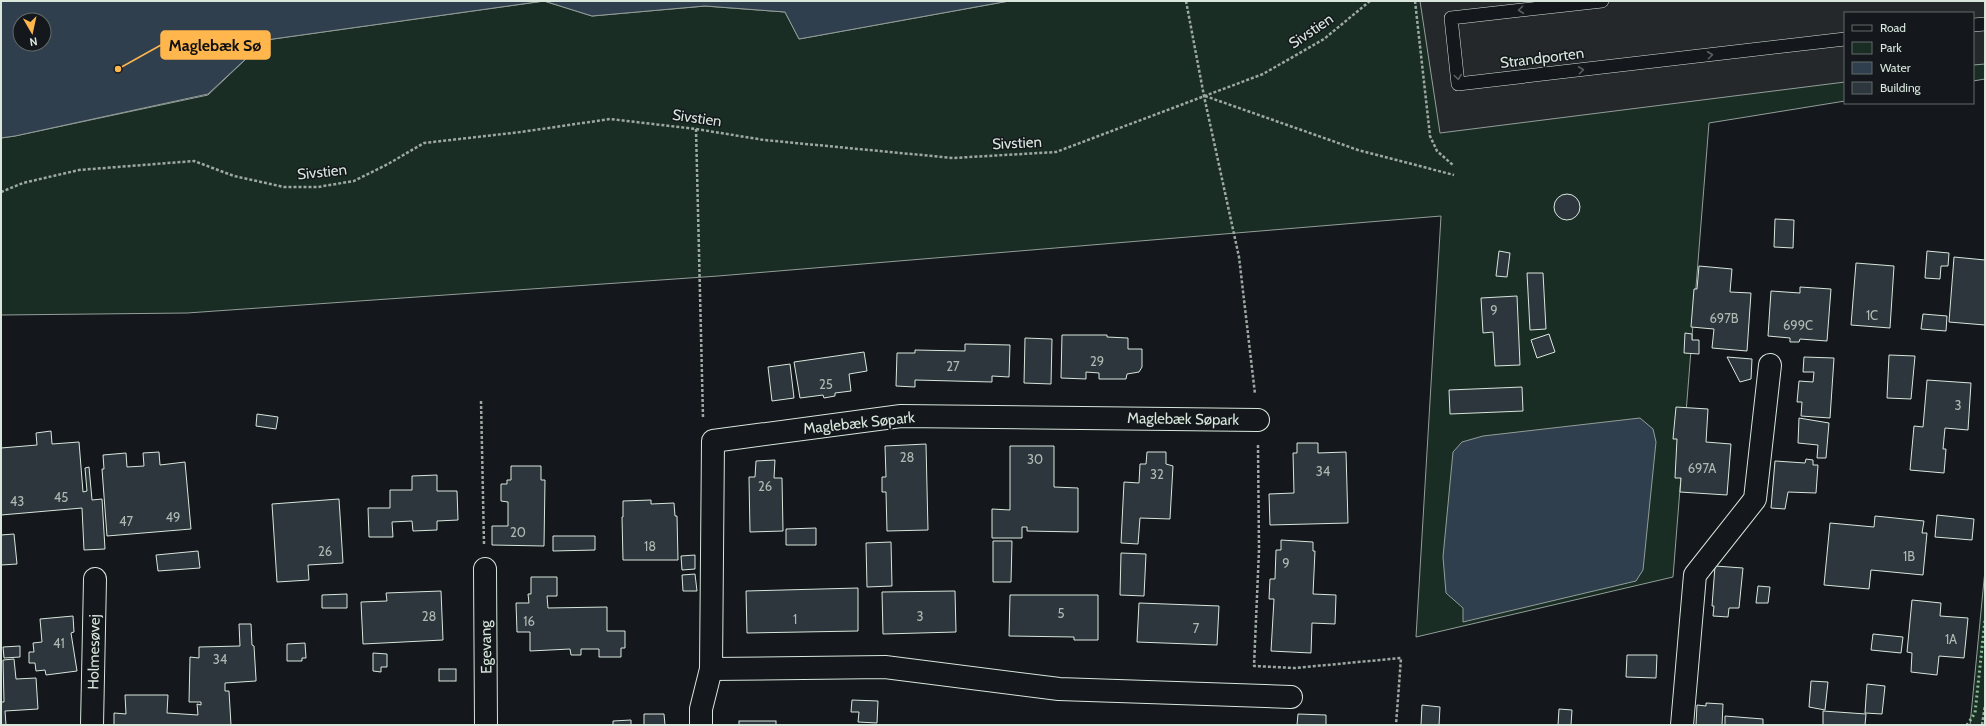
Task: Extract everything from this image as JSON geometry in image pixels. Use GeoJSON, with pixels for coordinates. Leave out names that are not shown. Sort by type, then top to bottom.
{"type":"FeatureCollection","features":[{"type":"Feature","properties":{"kind":"street"},"geometry":{"type":"LineString","coordinates":[[1682,725],[1695,575],[1755,499],[1770,365]]}},
{"type":"Feature","properties":{"kind":"street","name":"Maglebæk Søpark"},"geometry":{"type":"LineString","coordinates":[[713,441],[901,416],[1258,420]]}},
{"type":"Feature","properties":{"kind":"street"},"geometry":{"type":"LineString","coordinates":[[701,725],[701,709],[711,668],[713,441]]}},
{"type":"Feature","properties":{"kind":"street","name":"Egevang"},"geometry":{"type":"LineString","coordinates":[[485,569],[486,725]]}},
{"type":"Feature","properties":{"kind":"street","name":"Holmesøvej"},"geometry":{"type":"LineString","coordinates":[[92,725],[95,579]]}},
{"type":"Feature","properties":{"kind":"street"},"geometry":{"type":"LineString","coordinates":[[711,668],[885,667],[1059,689],[1250,694],[1291,697]]}},
{"type":"Feature","properties":{"kind":"lane","name":"Strandporten"},"geometry":{"type":"LineString","coordinates":[[1602,1],[1451,18],[1458,84],[1844,39]]}},
{"type":"Feature","properties":{"kind":"lane"},"geometry":{"type":"LineString","coordinates":[[1974,25],[1985,24]]}},
{"type":"Feature","properties":{"kind":"path","name":"Sivstien"},"geometry":{"type":"LineString","coordinates":[[1,192],[23,183],[79,170],[194,161],[234,176],[284,187],[318,187],[354,181],[388,164],[424,142],[521,132],[610,119],[696,129],[764,140],[953,158],[1056,152],[1263,74],[1324,39],[1370,1]]}},
{"type":"Feature","properties":{"kind":"path"},"geometry":{"type":"LineString","coordinates":[[1415,1],[1430,136],[1437,151],[1454,166]]}},
{"type":"Feature","properties":{"kind":"path"},"geometry":{"type":"LineString","coordinates":[[1204,96],[1358,150],[1454,175]]}},
{"type":"Feature","properties":{"kind":"path"},"geometry":{"type":"LineString","coordinates":[[696,129],[704,424],[713,441]]}},
{"type":"Feature","properties":{"kind":"path"},"geometry":{"type":"LineString","coordinates":[[481,401],[485,569]]}},
{"type":"Feature","properties":{"kind":"path"},"geometry":{"type":"LineString","coordinates":[[1982,725],[1985,705]]}},
{"type":"Feature","properties":{"kind":"green space"},"geometry":{"type":"Polygon","coordinates":[[[544,1],[592,16],[705,6],[785,12],[799,39],[1009,1],[1985,1],[1985,79],[1974,81],[1974,12],[1844,12],[1844,101],[1709,123],[1673,577],[1416,637],[1441,216],[718,276],[187,313],[1,315],[1,138],[208,95],[266,40],[544,1]]]}},
{"type":"Feature","properties":{"kind":"green space"},"geometry":{"type":"Polygon","coordinates":[[[1985,570],[1985,725],[1970,725],[1985,570]]]}},
{"type":"Feature","properties":{"kind":"shaded area"},"geometry":{"type":"Polygon","coordinates":[[[1420,1],[1985,1],[1985,64],[1974,65],[1974,12],[1844,12],[1844,82],[1440,133],[1420,1]]]}},
{"type":"Feature","properties":{"kind":"water"},"geometry":{"type":"Polygon","coordinates":[[[1,1],[544,1],[266,40],[208,94],[1,138],[1,1]]]}},
{"type":"Feature","properties":{"kind":"water"},"geometry":{"type":"Polygon","coordinates":[[[544,1],[1009,1],[799,39],[785,12],[705,6],[592,16],[544,1]]]}},
{"type":"Feature","properties":{"kind":"water"},"geometry":{"type":"Polygon","coordinates":[[[1640,418],[1653,429],[1656,442],[1643,570],[1636,581],[1463,622],[1463,608],[1446,593],[1443,557],[1453,452],[1462,442],[1483,436],[1640,418]]]}},
{"type":"Feature","properties":{"kind":"building"},"geometry":{"type":"Polygon","coordinates":[[[1567,194],[1576,198],[1580,207],[1576,216],[1567,220],[1558,216],[1554,207],[1558,198],[1567,194]]]}},
{"type":"Feature","properties":{"kind":"building"},"geometry":{"type":"Polygon","coordinates":[[[1775,219],[1794,220],[1793,248],[1774,247],[1775,219]]]}},
{"type":"Feature","properties":{"kind":"building"},"geometry":{"type":"Polygon","coordinates":[[[1499,251],[1510,253],[1507,277],[1496,276],[1499,251]]]}},
{"type":"Feature","properties":{"kind":"building"},"geometry":{"type":"Polygon","coordinates":[[[1927,251],[1949,253],[1948,266],[1941,266],[1940,279],[1925,278],[1927,251]]]}},
{"type":"Feature","properties":{"kind":"building"},"geometry":{"type":"Polygon","coordinates":[[[1954,257],[1985,260],[1985,325],[1949,322],[1954,257]]]}},
{"type":"Feature","properties":{"kind":"building"},"geometry":{"type":"Polygon","coordinates":[[[1856,263],[1894,266],[1890,328],[1851,325],[1856,263]]]}},
{"type":"Feature","properties":{"kind":"building"},"geometry":{"type":"Polygon","coordinates":[[[1699,266],[1732,269],[1730,292],[1751,293],[1747,351],[1712,348],[1714,329],[1691,327],[1694,289],[1697,289],[1699,266]]]}},
{"type":"Feature","properties":{"kind":"building"},"geometry":{"type":"Polygon","coordinates":[[[1527,273],[1543,273],[1546,329],[1530,330],[1527,273]]]}},
{"type":"Feature","properties":{"kind":"building"},"geometry":{"type":"Polygon","coordinates":[[[1800,287],[1831,289],[1827,341],[1800,339],[1799,342],[1790,342],[1790,338],[1768,336],[1771,291],[1800,293],[1800,287]]]}},
{"type":"Feature","properties":{"kind":"building"},"geometry":{"type":"Polygon","coordinates":[[[1517,296],[1520,365],[1495,366],[1493,332],[1483,333],[1481,298],[1517,296]]]}},
{"type":"Feature","properties":{"kind":"building"},"geometry":{"type":"Polygon","coordinates":[[[1923,314],[1947,316],[1946,331],[1921,329],[1923,314]]]}},
{"type":"Feature","properties":{"kind":"building"},"geometry":{"type":"Polygon","coordinates":[[[1685,333],[1692,334],[1692,340],[1699,340],[1699,354],[1684,353],[1685,333]]]}},
{"type":"Feature","properties":{"kind":"building"},"geometry":{"type":"Polygon","coordinates":[[[1549,334],[1555,352],[1537,358],[1531,340],[1549,334]]]}},
{"type":"Feature","properties":{"kind":"building"},"geometry":{"type":"Polygon","coordinates":[[[1062,335],[1107,335],[1107,337],[1128,338],[1128,349],[1142,349],[1142,367],[1139,372],[1127,374],[1126,379],[1099,379],[1099,373],[1086,372],[1086,379],[1061,378],[1062,335]]]}},
{"type":"Feature","properties":{"kind":"building"},"geometry":{"type":"Polygon","coordinates":[[[1025,338],[1052,339],[1051,384],[1024,383],[1025,338]]]}},
{"type":"Feature","properties":{"kind":"building"},"geometry":{"type":"Polygon","coordinates":[[[965,344],[1010,345],[1009,377],[992,376],[992,382],[915,380],[915,387],[896,386],[897,353],[915,353],[915,350],[965,351],[965,344]]]}},
{"type":"Feature","properties":{"kind":"building"},"geometry":{"type":"Polygon","coordinates":[[[864,352],[867,371],[849,374],[851,391],[835,393],[835,396],[824,398],[823,395],[800,398],[794,362],[864,352]]]}},
{"type":"Feature","properties":{"kind":"building"},"geometry":{"type":"Polygon","coordinates":[[[1889,355],[1915,356],[1911,399],[1887,398],[1889,355]]]}},
{"type":"Feature","properties":{"kind":"building"},"geometry":{"type":"Polygon","coordinates":[[[1727,357],[1752,359],[1751,379],[1740,382],[1727,357]]]}},
{"type":"Feature","properties":{"kind":"building"},"geometry":{"type":"Polygon","coordinates":[[[1804,357],[1834,358],[1830,418],[1801,416],[1802,402],[1797,402],[1799,381],[1813,382],[1814,372],[1803,372],[1804,357]]]}},
{"type":"Feature","properties":{"kind":"building"},"geometry":{"type":"Polygon","coordinates":[[[790,364],[794,398],[772,401],[768,367],[790,364]]]}},
{"type":"Feature","properties":{"kind":"building"},"geometry":{"type":"Polygon","coordinates":[[[1927,380],[1971,383],[1968,430],[1945,428],[1943,449],[1946,449],[1944,473],[1910,470],[1914,426],[1923,427],[1927,380]]]}},
{"type":"Feature","properties":{"kind":"building"},"geometry":{"type":"Polygon","coordinates":[[[1522,387],[1523,411],[1450,414],[1449,390],[1522,387]]]}},
{"type":"Feature","properties":{"kind":"building"},"geometry":{"type":"Polygon","coordinates":[[[1676,407],[1708,409],[1706,442],[1731,444],[1727,495],[1680,492],[1681,478],[1675,478],[1677,439],[1673,439],[1676,407]]]}},
{"type":"Feature","properties":{"kind":"building"},"geometry":{"type":"Polygon","coordinates":[[[257,414],[278,417],[276,429],[256,426],[257,414]]]}},
{"type":"Feature","properties":{"kind":"building"},"geometry":{"type":"Polygon","coordinates":[[[1799,418],[1829,423],[1826,458],[1817,458],[1818,445],[1798,443],[1799,418]]]}},
{"type":"Feature","properties":{"kind":"building"},"geometry":{"type":"Polygon","coordinates":[[[51,431],[52,444],[79,442],[83,492],[87,491],[85,468],[89,467],[92,500],[102,499],[105,549],[84,550],[82,508],[1,515],[1,448],[37,445],[36,433],[51,431]]]}},
{"type":"Feature","properties":{"kind":"building"},"geometry":{"type":"Polygon","coordinates":[[[1297,443],[1318,443],[1318,453],[1346,452],[1348,523],[1270,525],[1269,494],[1294,493],[1293,453],[1297,453],[1297,443]]]}},
{"type":"Feature","properties":{"kind":"building"},"geometry":{"type":"Polygon","coordinates":[[[926,444],[928,530],[887,531],[886,492],[882,492],[882,477],[886,477],[885,446],[926,444]]]}},
{"type":"Feature","properties":{"kind":"building"},"geometry":{"type":"Polygon","coordinates":[[[1010,446],[1054,446],[1054,487],[1078,488],[1078,532],[1027,531],[1027,527],[1022,527],[1022,538],[992,538],[992,509],[1010,510],[1010,446]]]}},
{"type":"Feature","properties":{"kind":"building"},"geometry":{"type":"Polygon","coordinates":[[[159,452],[160,465],[185,462],[191,529],[107,536],[102,469],[104,469],[103,455],[126,453],[127,467],[144,466],[143,453],[159,452]]]}},
{"type":"Feature","properties":{"kind":"building"},"geometry":{"type":"Polygon","coordinates":[[[1147,452],[1166,452],[1166,464],[1173,466],[1170,519],[1140,518],[1138,544],[1121,543],[1124,482],[1139,483],[1140,464],[1146,464],[1147,452]]]}},
{"type":"Feature","properties":{"kind":"building"},"geometry":{"type":"Polygon","coordinates":[[[1806,459],[1813,460],[1813,465],[1818,465],[1816,493],[1788,492],[1785,509],[1771,508],[1775,461],[1805,463],[1806,459]]]}},
{"type":"Feature","properties":{"kind":"building"},"geometry":{"type":"Polygon","coordinates":[[[775,460],[774,478],[782,478],[783,531],[750,532],[749,477],[755,477],[756,461],[775,460]]]}},
{"type":"Feature","properties":{"kind":"building"},"geometry":{"type":"Polygon","coordinates":[[[511,466],[541,466],[541,480],[545,480],[544,546],[492,545],[492,526],[508,526],[508,502],[501,501],[501,484],[507,484],[507,480],[511,480],[511,466]]]}},
{"type":"Feature","properties":{"kind":"building"},"geometry":{"type":"Polygon","coordinates":[[[437,475],[437,491],[457,491],[458,520],[437,521],[437,530],[413,531],[412,521],[392,522],[393,537],[369,537],[368,508],[390,508],[390,490],[412,490],[412,476],[437,475]]]}},
{"type":"Feature","properties":{"kind":"building"},"geometry":{"type":"Polygon","coordinates":[[[339,499],[343,563],[308,565],[309,580],[277,582],[272,504],[339,499]]]}},
{"type":"Feature","properties":{"kind":"building"},"geometry":{"type":"Polygon","coordinates":[[[651,500],[651,504],[674,503],[675,516],[677,516],[678,560],[623,560],[623,501],[651,500]]]}},
{"type":"Feature","properties":{"kind":"building"},"geometry":{"type":"Polygon","coordinates":[[[1937,515],[1974,519],[1972,540],[1935,537],[1937,515]]]}},
{"type":"Feature","properties":{"kind":"building"},"geometry":{"type":"Polygon","coordinates":[[[1875,516],[1924,521],[1922,533],[1927,533],[1923,575],[1871,570],[1869,589],[1824,585],[1830,523],[1874,527],[1875,516]]]}},
{"type":"Feature","properties":{"kind":"building"},"geometry":{"type":"Polygon","coordinates":[[[816,528],[816,545],[786,545],[786,529],[816,528]]]}},
{"type":"Feature","properties":{"kind":"building"},"geometry":{"type":"Polygon","coordinates":[[[14,534],[17,564],[1,565],[1,535],[14,534]]]}},
{"type":"Feature","properties":{"kind":"building"},"geometry":{"type":"Polygon","coordinates":[[[553,536],[595,536],[595,550],[553,551],[553,536]]]}},
{"type":"Feature","properties":{"kind":"building"},"geometry":{"type":"Polygon","coordinates":[[[1281,540],[1313,542],[1313,551],[1315,551],[1313,594],[1336,595],[1335,624],[1312,623],[1311,653],[1271,651],[1274,599],[1269,599],[1270,579],[1275,579],[1276,550],[1281,550],[1281,540]]]}},
{"type":"Feature","properties":{"kind":"building"},"geometry":{"type":"Polygon","coordinates":[[[993,541],[1012,541],[1011,582],[993,582],[993,541]]]}},
{"type":"Feature","properties":{"kind":"building"},"geometry":{"type":"Polygon","coordinates":[[[891,542],[892,586],[867,587],[866,543],[891,542]]]}},
{"type":"Feature","properties":{"kind":"building"},"geometry":{"type":"Polygon","coordinates":[[[198,551],[200,568],[158,571],[156,555],[198,551]]]}},
{"type":"Feature","properties":{"kind":"building"},"geometry":{"type":"Polygon","coordinates":[[[1121,553],[1146,554],[1144,596],[1120,595],[1121,553]]]}},
{"type":"Feature","properties":{"kind":"building"},"geometry":{"type":"Polygon","coordinates":[[[695,555],[695,569],[682,570],[681,556],[695,555]]]}},
{"type":"Feature","properties":{"kind":"building"},"geometry":{"type":"Polygon","coordinates":[[[1715,566],[1743,568],[1739,608],[1729,608],[1728,617],[1713,616],[1714,606],[1712,606],[1715,566]]]}},
{"type":"Feature","properties":{"kind":"building"},"geometry":{"type":"Polygon","coordinates":[[[695,574],[697,591],[683,591],[682,575],[695,574]]]}},
{"type":"Feature","properties":{"kind":"building"},"geometry":{"type":"Polygon","coordinates":[[[531,577],[557,577],[557,596],[547,596],[548,608],[607,607],[607,631],[625,631],[625,648],[621,648],[621,657],[599,657],[599,649],[581,649],[581,655],[571,655],[570,649],[530,651],[530,632],[517,632],[516,603],[529,603],[528,594],[531,594],[531,577]]]}},
{"type":"Feature","properties":{"kind":"building"},"geometry":{"type":"Polygon","coordinates":[[[1758,586],[1770,587],[1768,603],[1756,603],[1758,586]]]}},
{"type":"Feature","properties":{"kind":"building"},"geometry":{"type":"Polygon","coordinates":[[[858,588],[858,631],[747,633],[746,591],[858,588]]]}},
{"type":"Feature","properties":{"kind":"building"},"geometry":{"type":"Polygon","coordinates":[[[441,591],[443,640],[363,644],[361,602],[387,601],[386,593],[441,591]]]}},
{"type":"Feature","properties":{"kind":"building"},"geometry":{"type":"Polygon","coordinates":[[[955,591],[956,632],[883,634],[882,592],[955,591]]]}},
{"type":"Feature","properties":{"kind":"building"},"geometry":{"type":"Polygon","coordinates":[[[347,594],[347,608],[322,608],[322,595],[347,594]]]}},
{"type":"Feature","properties":{"kind":"building"},"geometry":{"type":"Polygon","coordinates":[[[1010,595],[1098,595],[1098,640],[1074,640],[1074,637],[1009,636],[1010,595]]]}},
{"type":"Feature","properties":{"kind":"building"},"geometry":{"type":"Polygon","coordinates":[[[1912,600],[1941,603],[1940,616],[1968,618],[1964,658],[1939,656],[1937,675],[1911,672],[1912,653],[1907,652],[1912,600]]]}},
{"type":"Feature","properties":{"kind":"building"},"geometry":{"type":"Polygon","coordinates":[[[1139,603],[1219,606],[1217,645],[1137,642],[1139,603]]]}},
{"type":"Feature","properties":{"kind":"building"},"geometry":{"type":"Polygon","coordinates":[[[73,616],[74,632],[71,633],[77,671],[46,675],[45,670],[36,671],[35,663],[29,663],[29,652],[34,652],[33,643],[42,642],[40,619],[73,616]]]}},
{"type":"Feature","properties":{"kind":"building"},"geometry":{"type":"Polygon","coordinates":[[[239,624],[251,624],[256,681],[225,683],[225,691],[229,691],[231,725],[114,725],[114,713],[126,714],[125,695],[168,695],[167,713],[198,715],[197,704],[201,705],[201,702],[189,702],[190,657],[199,658],[199,647],[240,646],[239,624]]]}},
{"type":"Feature","properties":{"kind":"building"},"geometry":{"type":"Polygon","coordinates":[[[1873,634],[1903,637],[1901,653],[1871,650],[1873,634]]]}},
{"type":"Feature","properties":{"kind":"building"},"geometry":{"type":"Polygon","coordinates":[[[305,643],[306,658],[302,658],[302,661],[287,661],[287,644],[305,643]]]}},
{"type":"Feature","properties":{"kind":"building"},"geometry":{"type":"Polygon","coordinates":[[[20,646],[20,657],[4,658],[3,647],[20,646]]]}},
{"type":"Feature","properties":{"kind":"building"},"geometry":{"type":"Polygon","coordinates":[[[373,653],[387,654],[387,667],[381,667],[381,672],[373,671],[373,653]]]}},
{"type":"Feature","properties":{"kind":"building"},"geometry":{"type":"Polygon","coordinates":[[[1627,655],[1657,655],[1656,678],[1626,677],[1627,655]]]}},
{"type":"Feature","properties":{"kind":"building"},"geometry":{"type":"Polygon","coordinates":[[[14,659],[16,679],[36,678],[38,709],[5,711],[6,725],[1,725],[1,702],[4,702],[3,660],[14,659]]]}},
{"type":"Feature","properties":{"kind":"building"},"geometry":{"type":"Polygon","coordinates":[[[439,669],[456,669],[456,681],[439,681],[439,669]]]}},
{"type":"Feature","properties":{"kind":"building"},"geometry":{"type":"Polygon","coordinates":[[[1811,681],[1828,682],[1825,710],[1809,707],[1811,681]]]}},
{"type":"Feature","properties":{"kind":"building"},"geometry":{"type":"Polygon","coordinates":[[[1867,684],[1885,686],[1882,714],[1865,713],[1867,684]]]}},
{"type":"Feature","properties":{"kind":"building"},"geometry":{"type":"Polygon","coordinates":[[[852,700],[878,701],[877,723],[858,722],[859,712],[851,712],[852,700]]]}},
{"type":"Feature","properties":{"kind":"building"},"geometry":{"type":"Polygon","coordinates":[[[1706,703],[1723,704],[1722,725],[1696,725],[1697,705],[1706,706],[1706,703]]]}},
{"type":"Feature","properties":{"kind":"building"},"geometry":{"type":"Polygon","coordinates":[[[1422,705],[1440,707],[1439,725],[1421,725],[1422,705]]]}},
{"type":"Feature","properties":{"kind":"building"},"geometry":{"type":"Polygon","coordinates":[[[1559,709],[1572,710],[1571,725],[1558,725],[1559,709]]]}},
{"type":"Feature","properties":{"kind":"building"},"geometry":{"type":"Polygon","coordinates":[[[1823,711],[1866,714],[1865,725],[1823,725],[1823,711]]]}},
{"type":"Feature","properties":{"kind":"building"},"geometry":{"type":"Polygon","coordinates":[[[644,714],[664,714],[665,725],[644,725],[644,714]]]}},
{"type":"Feature","properties":{"kind":"building"},"geometry":{"type":"Polygon","coordinates":[[[1298,714],[1326,715],[1326,725],[1297,725],[1298,714]]]}},
{"type":"Feature","properties":{"kind":"building"},"geometry":{"type":"Polygon","coordinates":[[[1725,716],[1763,719],[1763,725],[1725,725],[1725,716]]]}},
{"type":"Feature","properties":{"kind":"building"},"geometry":{"type":"Polygon","coordinates":[[[631,720],[631,725],[613,725],[613,721],[631,720]]]}},
{"type":"Feature","properties":{"kind":"building"},"geometry":{"type":"Polygon","coordinates":[[[739,721],[776,721],[776,725],[739,725],[739,721]]]}},
{"type":"Feature","properties":{"kind":"hedge"},"geometry":{"type":"LineString","coordinates":[[1967,725],[1975,713],[1985,620]]}},
{"type":"Feature","properties":{"kind":"place","name":"Maglebæk Sø"},"geometry":{"type":"Point","coordinates":[118,69]}}]}
